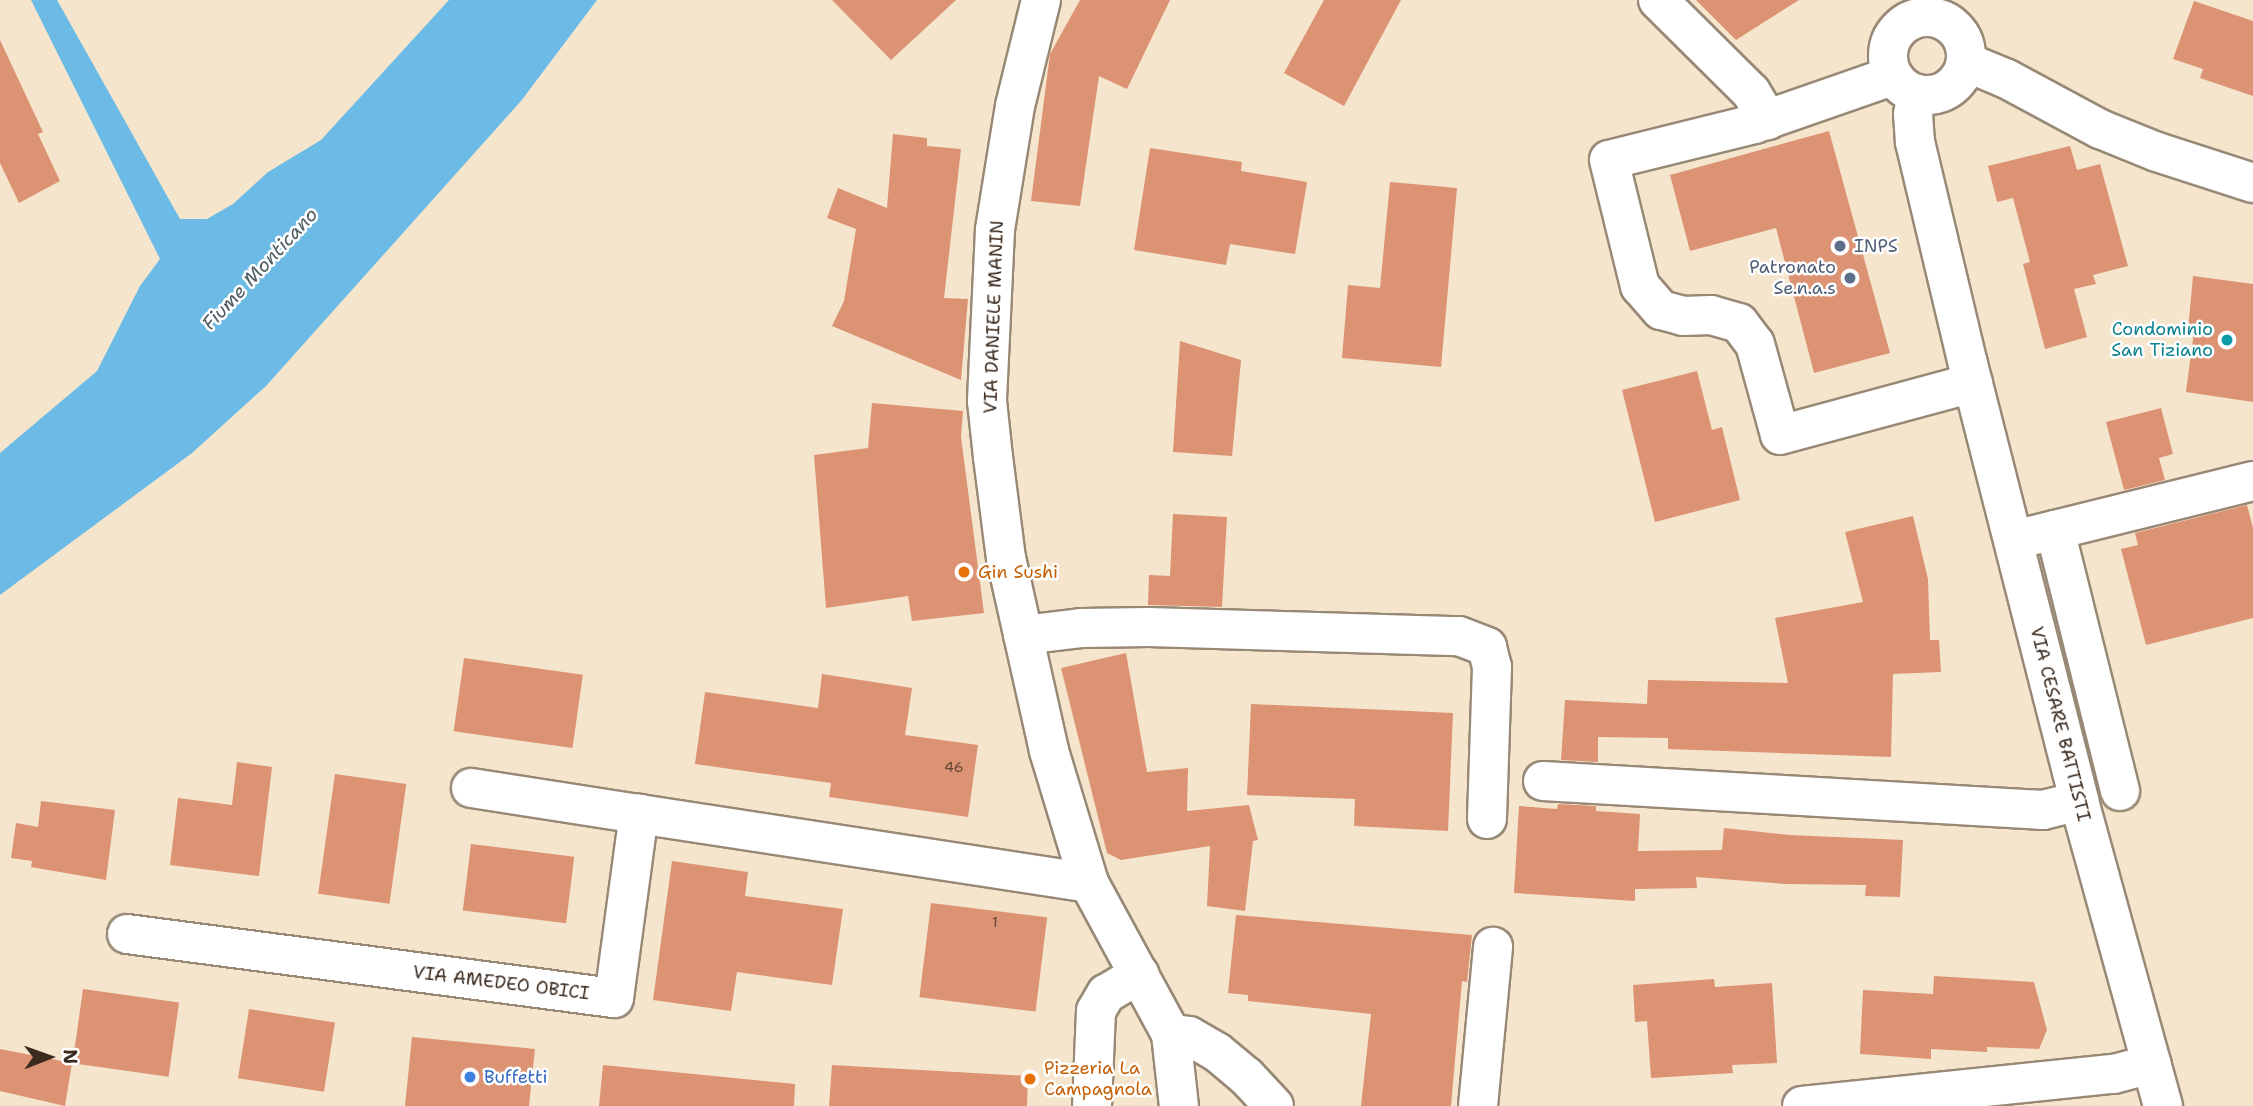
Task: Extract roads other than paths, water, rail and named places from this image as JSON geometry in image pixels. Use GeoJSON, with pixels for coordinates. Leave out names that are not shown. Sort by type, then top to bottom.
{"type":"FeatureCollection","features":[{"type":"Feature","properties":{"kind":"street","name":"VIA DANIELE MANIN"},"geometry":{"type":"LineString","coordinates":[[1041,0],[1015,106],[995,230],[987,401],[1006,558],[1049,751],[1089,883],[1171,1034],[1179,1106]]}},
{"type":"Feature","properties":{"kind":"street"},"geometry":{"type":"LineString","coordinates":[[1658,0],[1751,92],[1768,120]]}},
{"type":"Feature","properties":{"kind":"street","name":"VIA CESARE BATTISTI"},"geometry":{"type":"LineString","coordinates":[[1966,62],[1966,48],[1953,26],[1930,16],[1894,11],[1888,64],[1904,85],[1913,114],[1915,142],[1973,383],[2079,801],[2163,1106]]}},
{"type":"Feature","properties":{"kind":"street"},"geometry":{"type":"LineString","coordinates":[[1973,383],[1780,435],[1755,344],[1739,323],[1711,315],[1683,316],[1661,310],[1640,286],[1609,160],[1904,85],[1930,96],[1954,85],[1966,62],[2007,79],[2101,129],[2182,161],[2253,183]]}},
{"type":"Feature","properties":{"kind":"street"},"geometry":{"type":"LineString","coordinates":[[2014,540],[2253,481]]}},
{"type":"Feature","properties":{"kind":"street"},"geometry":{"type":"LineString","coordinates":[[2055,530],[2120,791]]}},
{"type":"Feature","properties":{"kind":"street"},"geometry":{"type":"LineString","coordinates":[[1023,635],[1081,628],[1149,627],[1459,636],[1478,643],[1487,647],[1492,667],[1487,818]]}},
{"type":"Feature","properties":{"kind":"street"},"geometry":{"type":"LineString","coordinates":[[1543,781],[2043,810],[2079,801]]}},
{"type":"Feature","properties":{"kind":"street"},"geometry":{"type":"LineString","coordinates":[[471,788],[1089,883]]}},
{"type":"Feature","properties":{"kind":"street","name":"VIA AMEDEO OBICI"},"geometry":{"type":"LineString","coordinates":[[127,934],[614,998],[639,814]]}},
{"type":"Feature","properties":{"kind":"street"},"geometry":{"type":"LineString","coordinates":[[1478,1106],[1493,947]]}},
{"type":"Feature","properties":{"kind":"street"},"geometry":{"type":"LineString","coordinates":[[1091,1106],[1096,1011],[1106,995],[1139,974]]}},
{"type":"Feature","properties":{"kind":"street"},"geometry":{"type":"LineString","coordinates":[[1171,1034],[1189,1036],[1217,1052],[1246,1076],[1274,1106]]}},
{"type":"Feature","properties":{"kind":"street"},"geometry":{"type":"LineString","coordinates":[[1802,1106],[2114,1074],[2152,1064]]}},
{"type":"Feature","properties":{"kind":"water","name":"Fiume Monticano"},"geometry":{"type":"Polygon","coordinates":[[[31,0],[57,0],[180,219],[207,219],[233,204],[268,172],[321,140],[449,0],[597,0],[521,101],[266,386],[192,453],[0,595],[0,453],[97,371],[140,286],[160,259],[31,0]]]}},
{"type":"Feature","properties":{"kind":"place","name":"INPS"},"geometry":{"type":"Point","coordinates":[1840,246]}},
{"type":"Feature","properties":{"kind":"place","name":"Patronato Se.n.a.s"},"geometry":{"type":"Point","coordinates":[1850,278]}},
{"type":"Feature","properties":{"kind":"place","name":"Condominio San Tiziano"},"geometry":{"type":"Point","coordinates":[2227,340]}},
{"type":"Feature","properties":{"kind":"place","name":"Gin Sushi"},"geometry":{"type":"Point","coordinates":[964,572]}},
{"type":"Feature","properties":{"kind":"place","name":"Buffetti"},"geometry":{"type":"Point","coordinates":[470,1077]}},
{"type":"Feature","properties":{"kind":"place","name":"Pizzeria La Campagnola"},"geometry":{"type":"Point","coordinates":[1030,1079]}}]}
